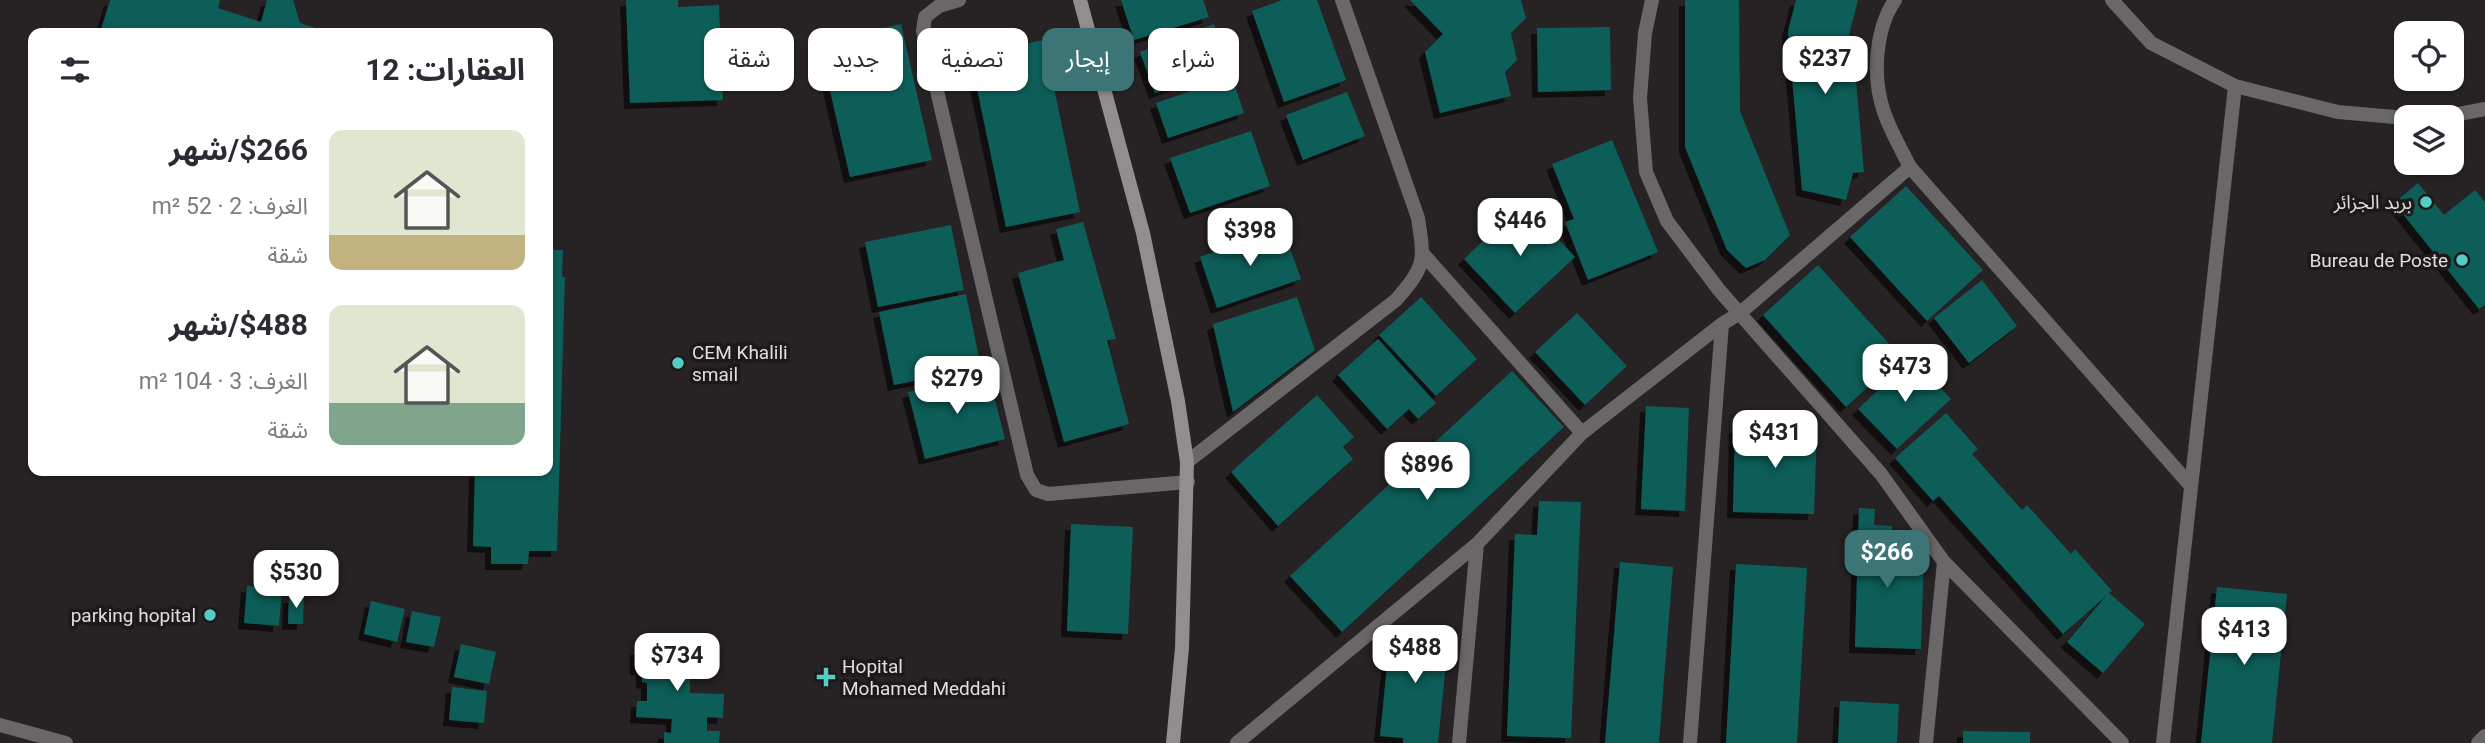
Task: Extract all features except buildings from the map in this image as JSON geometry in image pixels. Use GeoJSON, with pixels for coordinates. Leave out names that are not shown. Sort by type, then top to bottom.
{"type":"FeatureCollection","features":[{"type":"Feature","properties":{"kind":"main road"},"geometry":{"type":"LineString","coordinates":[[1080,0],[1143,233],[1178,401],[1187,462],[1182,648],[1174,743]]}},
{"type":"Feature","properties":{"kind":"street"},"geometry":{"type":"LineString","coordinates":[[959,0],[939,6],[925,17],[923,31],[1027,475],[1036,490],[1048,494],[1188,482]]}},
{"type":"Feature","properties":{"kind":"street"},"geometry":{"type":"LineString","coordinates":[[1187,462],[1396,300],[1417,275],[1424,255],[1418,219],[1342,0]]}},
{"type":"Feature","properties":{"kind":"street"},"geometry":{"type":"LineString","coordinates":[[1652,0],[1644,33],[1640,98],[1646,172],[1667,221],[1719,290],[1881,474],[1944,562],[2122,743]]}},
{"type":"Feature","properties":{"kind":"street"},"geometry":{"type":"LineString","coordinates":[[1895,0],[1887,12],[1875,58],[1883,110],[1910,167],[2191,486]]}},
{"type":"Feature","properties":{"kind":"street"},"geometry":{"type":"LineString","coordinates":[[2112,0],[2151,43],[2235,86],[2339,112],[2394,117]]}},
{"type":"Feature","properties":{"kind":"street"},"geometry":{"type":"LineString","coordinates":[[2163,743],[2235,86]]}},
{"type":"Feature","properties":{"kind":"street"},"geometry":{"type":"LineString","coordinates":[[2464,113],[2485,109]]}},
{"type":"Feature","properties":{"kind":"street"},"geometry":{"type":"LineString","coordinates":[[1237,743],[1477,544],[1582,433],[1722,324],[1740,313],[1910,167]]}},
{"type":"Feature","properties":{"kind":"street"},"geometry":{"type":"LineString","coordinates":[[1424,255],[1582,433]]}},
{"type":"Feature","properties":{"kind":"street"},"geometry":{"type":"LineString","coordinates":[[1690,743],[1722,324]]}},
{"type":"Feature","properties":{"kind":"street"},"geometry":{"type":"LineString","coordinates":[[1460,743],[1477,544]]}},
{"type":"Feature","properties":{"kind":"street"},"geometry":{"type":"LineString","coordinates":[[1926,743],[1944,562]]}},
{"type":"Feature","properties":{"kind":"street"},"geometry":{"type":"LineString","coordinates":[[0,726],[66,743]]}},
{"type":"Feature","properties":{"kind":"street"},"geometry":{"type":"LineString","coordinates":[[2478,743],[2485,736]]}},
{"type":"Feature","properties":{"kind":"place","name":"بريد الجزائر"},"geometry":{"type":"Point","coordinates":[2426,202]}},
{"type":"Feature","properties":{"kind":"place","name":"Bureau de Poste"},"geometry":{"type":"Point","coordinates":[2462,260]}},
{"type":"Feature","properties":{"kind":"place","name":"CEM Khalili smail"},"geometry":{"type":"Point","coordinates":[678,363]}},
{"type":"Feature","properties":{"kind":"place","name":"parking hopital"},"geometry":{"type":"Point","coordinates":[210,615]}},
{"type":"Feature","properties":{"kind":"place","name":"Hopital Mohamed Meddahi"},"geometry":{"type":"Point","coordinates":[826,677]}}]}
